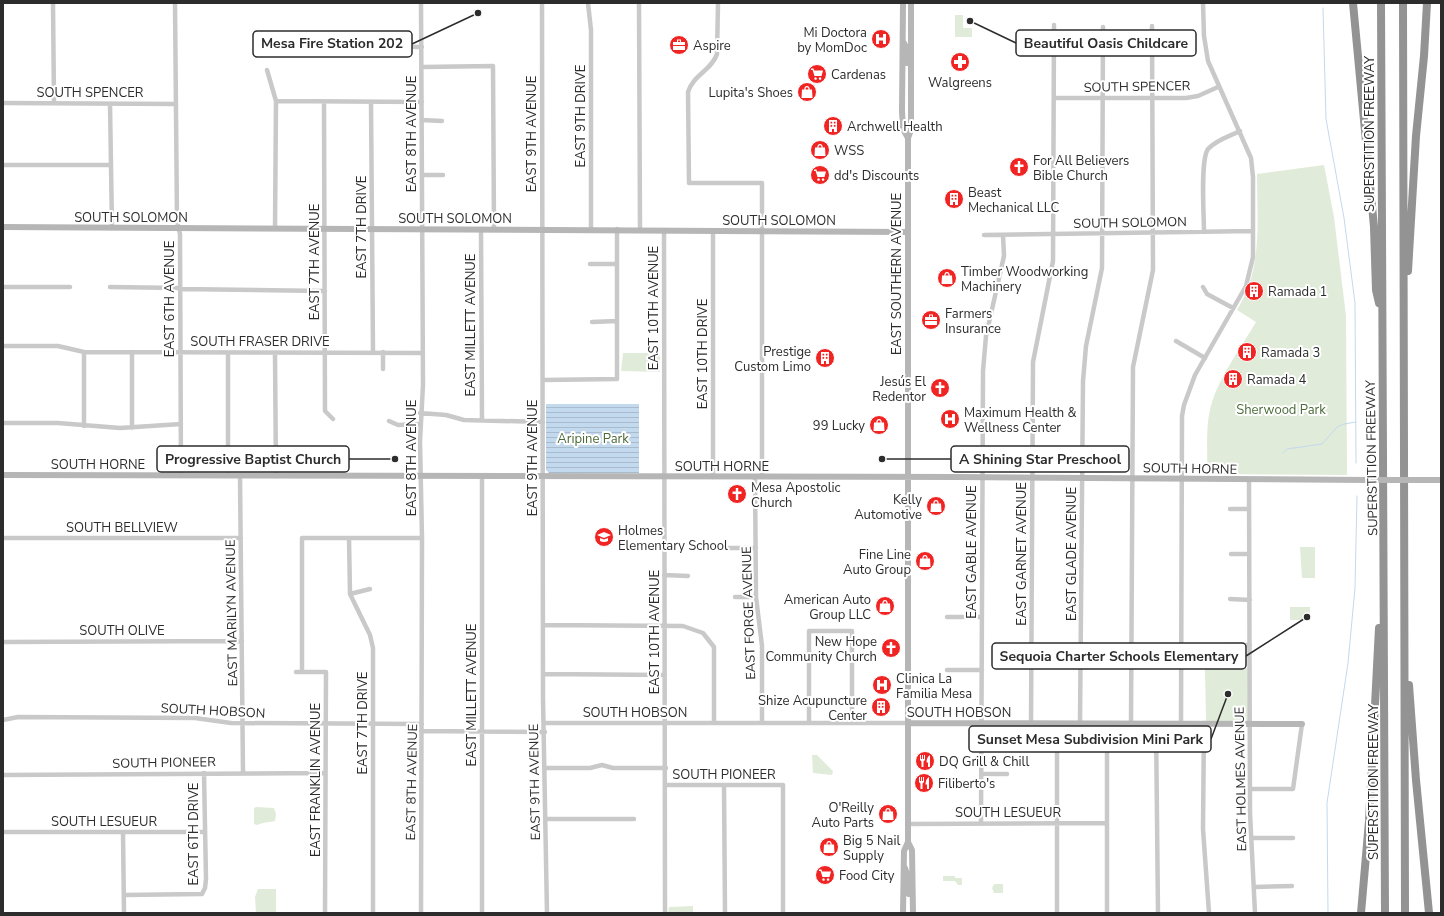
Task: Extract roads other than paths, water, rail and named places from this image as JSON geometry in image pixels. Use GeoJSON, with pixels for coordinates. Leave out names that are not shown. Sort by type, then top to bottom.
{"type":"FeatureCollection","features":[{"type":"Feature","properties":{"kind":"highway"},"geometry":{"type":"LineString","coordinates":[[1353,3],[1374,226],[1376,290],[1382,316]]}},
{"type":"Feature","properties":{"kind":"highway","name":"SUPERSTITION FREEWAY"},"geometry":{"type":"LineString","coordinates":[[1381,3],[1385,913]]}},
{"type":"Feature","properties":{"kind":"highway"},"geometry":{"type":"LineString","coordinates":[[1403,3],[1405,913]]}},
{"type":"Feature","properties":{"kind":"highway"},"geometry":{"type":"LineString","coordinates":[[1403,376],[1412,195],[1427,3]]}},
{"type":"Feature","properties":{"kind":"highway"},"geometry":{"type":"LineString","coordinates":[[1361,913],[1376,712],[1384,517]]}},
{"type":"Feature","properties":{"kind":"highway"},"geometry":{"type":"LineString","coordinates":[[1404,592],[1412,735],[1429,913]]}},
{"type":"Feature","properties":{"kind":"street"},"geometry":{"type":"LineString","coordinates":[[53,3],[54,103]]}},
{"type":"Feature","properties":{"kind":"street","name":"EAST 6TH AVENUE"},"geometry":{"type":"LineString","coordinates":[[175,3],[180,289],[181,476]]}},
{"type":"Feature","properties":{"kind":"street","name":"EAST 8TH AVENUE"},"geometry":{"type":"LineString","coordinates":[[421,3],[421,913]]}},
{"type":"Feature","properties":{"kind":"street","name":"EAST 9TH AVENUE"},"geometry":{"type":"LineString","coordinates":[[542,3],[544,422],[543,625],[547,913]]}},
{"type":"Feature","properties":{"kind":"street","name":"EAST 9TH DRIVE"},"geometry":{"type":"LineString","coordinates":[[588,3],[591,30],[591,229]]}},
{"type":"Feature","properties":{"kind":"street","name":"EAST 10TH AVENUE"},"geometry":{"type":"LineString","coordinates":[[639,3],[640,230]]}},
{"type":"Feature","properties":{"kind":"street","name":"EAST FORGE AVENUE"},"geometry":{"type":"LineString","coordinates":[[718,3],[717,54],[715,60],[691,83],[688,92],[689,183],[762,183],[759,477],[756,548],[756,597],[762,646],[762,723]]}},
{"type":"Feature","properties":{"kind":"street","name":"EAST SOUTHERN AVENUE"},"geometry":{"type":"LineString","coordinates":[[903,3],[903,128],[908,138]]}},
{"type":"Feature","properties":{"kind":"street","name":"EAST SOUTHERN AVENUE"},"geometry":{"type":"LineString","coordinates":[[903,913],[904,851],[908,842],[908,138],[911,130],[911,3]]}},
{"type":"Feature","properties":{"kind":"street"},"geometry":{"type":"LineString","coordinates":[[1181,723],[1181,423],[1184,405],[1195,375],[1246,286],[1252,264],[1253,232],[1253,175],[1250,158],[1240,131],[1218,87],[1205,48],[1203,3]]}},
{"type":"Feature","properties":{"kind":"street","name":"EAST GARNET AVENUE"},"geometry":{"type":"LineString","coordinates":[[1031,723],[1033,362],[1053,261],[1054,25]]}},
{"type":"Feature","properties":{"kind":"street"},"geometry":{"type":"LineString","coordinates":[[1131,724],[1133,367],[1153,270],[1152,26]]}},
{"type":"Feature","properties":{"kind":"street","name":"EAST GLADE AVENUE"},"geometry":{"type":"LineString","coordinates":[[1080,723],[1083,381],[1086,346],[1102,268],[1103,27]]}},
{"type":"Feature","properties":{"kind":"street"},"geometry":{"type":"LineString","coordinates":[[903,42],[907,49],[907,65],[911,71]]}},
{"type":"Feature","properties":{"kind":"street"},"geometry":{"type":"LineString","coordinates":[[324,46],[422,47]]}},
{"type":"Feature","properties":{"kind":"street"},"geometry":{"type":"LineString","coordinates":[[422,67],[493,66],[494,229]]}},
{"type":"Feature","properties":{"kind":"street"},"geometry":{"type":"LineString","coordinates":[[267,70],[276,101],[276,228]]}},
{"type":"Feature","properties":{"kind":"street"},"geometry":{"type":"LineString","coordinates":[[902,71],[907,74],[908,100],[911,108]]}},
{"type":"Feature","properties":{"kind":"street","name":"SOUTH SPENCER"},"geometry":{"type":"LineString","coordinates":[[1054,98],[1153,98],[1198,96],[1218,87]]}},
{"type":"Feature","properties":{"kind":"street"},"geometry":{"type":"LineString","coordinates":[[276,101],[422,102]]}},
{"type":"Feature","properties":{"kind":"street","name":"EAST 7TH AVENUE"},"geometry":{"type":"LineString","coordinates":[[324,102],[325,412],[333,419]]}},
{"type":"Feature","properties":{"kind":"street","name":"EAST 7TH DRIVE"},"geometry":{"type":"LineString","coordinates":[[371,102],[373,352]]}},
{"type":"Feature","properties":{"kind":"street","name":"SOUTH SPENCER"},"geometry":{"type":"LineString","coordinates":[[3,103],[176,104]]}},
{"type":"Feature","properties":{"kind":"street"},"geometry":{"type":"LineString","coordinates":[[110,104],[112,228]]}},
{"type":"Feature","properties":{"kind":"street"},"geometry":{"type":"LineString","coordinates":[[422,120],[442,121]]}},
{"type":"Feature","properties":{"kind":"street"},"geometry":{"type":"LineString","coordinates":[[1204,232],[1203,166],[1207,150],[1216,142],[1240,131]]}},
{"type":"Feature","properties":{"kind":"street"},"geometry":{"type":"LineString","coordinates":[[3,164],[111,165]]}},
{"type":"Feature","properties":{"kind":"street"},"geometry":{"type":"LineString","coordinates":[[422,175],[443,175]]}},
{"type":"Feature","properties":{"kind":"street","name":"SOUTH SOLOMON"},"geometry":{"type":"LineString","coordinates":[[3,227],[617,229],[908,232]]}},
{"type":"Feature","properties":{"kind":"street","name":"EAST MILLETT AVENUE"},"geometry":{"type":"LineString","coordinates":[[481,229],[482,420]]}},
{"type":"Feature","properties":{"kind":"street"},"geometry":{"type":"LineString","coordinates":[[543,380],[617,379],[617,229]]}},
{"type":"Feature","properties":{"kind":"street","name":"EAST 10TH AVENUE"},"geometry":{"type":"LineString","coordinates":[[664,230],[666,913]]}},
{"type":"Feature","properties":{"kind":"street","name":"EAST 10TH DRIVE"},"geometry":{"type":"LineString","coordinates":[[713,231],[713,477]]}},
{"type":"Feature","properties":{"kind":"street","name":"SOUTH SOLOMON"},"geometry":{"type":"LineString","coordinates":[[984,235],[1053,233],[1253,232]]}},
{"type":"Feature","properties":{"kind":"street","name":"EAST GABLE AVENUE"},"geometry":{"type":"LineString","coordinates":[[981,823],[983,371],[986,336],[1004,256],[1003,235]]}},
{"type":"Feature","properties":{"kind":"street"},"geometry":{"type":"LineString","coordinates":[[590,264],[617,264]]}},
{"type":"Feature","properties":{"kind":"street"},"geometry":{"type":"LineString","coordinates":[[3,286],[70,287]]}},
{"type":"Feature","properties":{"kind":"street"},"geometry":{"type":"LineString","coordinates":[[110,287],[325,291]]}},
{"type":"Feature","properties":{"kind":"street"},"geometry":{"type":"LineString","coordinates":[[1203,287],[1208,294],[1233,308]]}},
{"type":"Feature","properties":{"kind":"street"},"geometry":{"type":"LineString","coordinates":[[592,322],[617,321]]}},
{"type":"Feature","properties":{"kind":"street"},"geometry":{"type":"LineString","coordinates":[[1176,341],[1205,358]]}},
{"type":"Feature","properties":{"kind":"street","name":"SOUTH FRASER DRIVE"},"geometry":{"type":"LineString","coordinates":[[3,346],[58,346],[84,352],[422,353]]}},
{"type":"Feature","properties":{"kind":"street"},"geometry":{"type":"LineString","coordinates":[[84,352],[84,426]]}},
{"type":"Feature","properties":{"kind":"street"},"geometry":{"type":"LineString","coordinates":[[132,352],[132,428]]}},
{"type":"Feature","properties":{"kind":"street"},"geometry":{"type":"LineString","coordinates":[[383,352],[383,369]]}},
{"type":"Feature","properties":{"kind":"street"},"geometry":{"type":"LineString","coordinates":[[228,353],[228,476]]}},
{"type":"Feature","properties":{"kind":"street"},"geometry":{"type":"LineString","coordinates":[[275,353],[276,476]]}},
{"type":"Feature","properties":{"kind":"street"},"geometry":{"type":"LineString","coordinates":[[420,413],[446,415],[464,420],[544,422]]}},
{"type":"Feature","properties":{"kind":"street"},"geometry":{"type":"LineString","coordinates":[[389,421],[398,425],[420,424]]}},
{"type":"Feature","properties":{"kind":"street"},"geometry":{"type":"LineString","coordinates":[[3,423],[58,423],[84,426],[132,428],[181,424]]}},
{"type":"Feature","properties":{"kind":"street","name":"SOUTH HORNE"},"geometry":{"type":"LineString","coordinates":[[3,475],[1032,477],[1249,480],[1441,480]]}},
{"type":"Feature","properties":{"kind":"street","name":"EAST MARILYN AVENUE"},"geometry":{"type":"LineString","coordinates":[[240,476],[243,773]]}},
{"type":"Feature","properties":{"kind":"street","name":"EAST MILLETT AVENUE"},"geometry":{"type":"LineString","coordinates":[[482,477],[482,913]]}},
{"type":"Feature","properties":{"kind":"street","name":"EAST HOLMES AVENUE"},"geometry":{"type":"LineString","coordinates":[[1249,480],[1250,789],[1255,913]]}},
{"type":"Feature","properties":{"kind":"street"},"geometry":{"type":"LineString","coordinates":[[1230,509],[1249,509]]}},
{"type":"Feature","properties":{"kind":"street","name":"SOUTH BELLVIEW"},"geometry":{"type":"LineString","coordinates":[[3,538],[241,538]]}},
{"type":"Feature","properties":{"kind":"street"},"geometry":{"type":"LineString","coordinates":[[302,672],[302,538],[422,538]]}},
{"type":"Feature","properties":{"kind":"street","name":"EAST 7TH DRIVE"},"geometry":{"type":"LineString","coordinates":[[349,538],[350,594],[373,641],[373,913]]}},
{"type":"Feature","properties":{"kind":"street"},"geometry":{"type":"LineString","coordinates":[[723,548],[756,548]]}},
{"type":"Feature","properties":{"kind":"street"},"geometry":{"type":"LineString","coordinates":[[1231,554],[1250,554]]}},
{"type":"Feature","properties":{"kind":"street"},"geometry":{"type":"LineString","coordinates":[[664,576],[688,576]]}},
{"type":"Feature","properties":{"kind":"street"},"geometry":{"type":"LineString","coordinates":[[350,594],[370,589]]}},
{"type":"Feature","properties":{"kind":"street"},"geometry":{"type":"LineString","coordinates":[[735,597],[756,597]]}},
{"type":"Feature","properties":{"kind":"street"},"geometry":{"type":"LineString","coordinates":[[1230,599],[1250,600]]}},
{"type":"Feature","properties":{"kind":"street"},"geometry":{"type":"LineString","coordinates":[[947,617],[982,617]]}},
{"type":"Feature","properties":{"kind":"street"},"geometry":{"type":"LineString","coordinates":[[302,622],[309,622]]}},
{"type":"Feature","properties":{"kind":"street"},"geometry":{"type":"LineString","coordinates":[[543,625],[664,625],[694,628],[703,633],[714,647],[714,723]]}},
{"type":"Feature","properties":{"kind":"street"},"geometry":{"type":"LineString","coordinates":[[809,723],[809,631],[852,631],[852,723]]}},
{"type":"Feature","properties":{"kind":"street","name":"SOUTH OLIVE"},"geometry":{"type":"LineString","coordinates":[[3,642],[242,641]]}},
{"type":"Feature","properties":{"kind":"street"},"geometry":{"type":"LineString","coordinates":[[1230,645],[1250,645]]}},
{"type":"Feature","properties":{"kind":"street"},"geometry":{"type":"LineString","coordinates":[[947,670],[982,670]]}},
{"type":"Feature","properties":{"kind":"street","name":"EAST FRANKLIN AVENUE"},"geometry":{"type":"LineString","coordinates":[[296,672],[326,672],[325,913]]}},
{"type":"Feature","properties":{"kind":"street"},"geometry":{"type":"LineString","coordinates":[[544,674],[665,675]]}},
{"type":"Feature","properties":{"kind":"street","name":"SOUTH HOBSON"},"geometry":{"type":"LineString","coordinates":[[3,720],[18,717],[196,718],[225,723],[243,724],[422,724]]}},
{"type":"Feature","properties":{"kind":"street","name":"SOUTH HOBSON"},"geometry":{"type":"LineString","coordinates":[[544,723],[1302,724]]}},
{"type":"Feature","properties":{"kind":"street"},"geometry":{"type":"LineString","coordinates":[[1057,723],[1057,913]]}},
{"type":"Feature","properties":{"kind":"street"},"geometry":{"type":"LineString","coordinates":[[1107,723],[1107,913]]}},
{"type":"Feature","properties":{"kind":"street"},"geometry":{"type":"LineString","coordinates":[[1156,723],[1158,913]]}},
{"type":"Feature","properties":{"kind":"street"},"geometry":{"type":"LineString","coordinates":[[1204,723],[1203,829],[1209,913]]}},
{"type":"Feature","properties":{"kind":"street"},"geometry":{"type":"LineString","coordinates":[[1250,789],[1293,789],[1302,724]]}},
{"type":"Feature","properties":{"kind":"street"},"geometry":{"type":"LineString","coordinates":[[421,731],[545,732]]}},
{"type":"Feature","properties":{"kind":"street","name":"SOUTH PIONEER"},"geometry":{"type":"LineString","coordinates":[[546,768],[590,768],[602,765],[614,768],[666,768]]}},
{"type":"Feature","properties":{"kind":"street","name":"EAST 6TH DRIVE"},"geometry":{"type":"LineString","coordinates":[[124,895],[202,894],[205,888],[204,773]]}},
{"type":"Feature","properties":{"kind":"street","name":"SOUTH PIONEER"},"geometry":{"type":"LineString","coordinates":[[3,775],[325,773]]}},
{"type":"Feature","properties":{"kind":"street"},"geometry":{"type":"LineString","coordinates":[[981,774],[1007,774]]}},
{"type":"Feature","properties":{"kind":"street","name":"SOUTH PIONEER"},"geometry":{"type":"LineString","coordinates":[[666,785],[783,785],[783,913]]}},
{"type":"Feature","properties":{"kind":"street"},"geometry":{"type":"LineString","coordinates":[[724,785],[725,913]]}},
{"type":"Feature","properties":{"kind":"street"},"geometry":{"type":"LineString","coordinates":[[546,819],[634,819]]}},
{"type":"Feature","properties":{"kind":"street","name":"SOUTH LESUEUR"},"geometry":{"type":"LineString","coordinates":[[908,824],[1107,823]]}},
{"type":"Feature","properties":{"kind":"street","name":"SOUTH LESUEUR"},"geometry":{"type":"LineString","coordinates":[[3,832],[205,832]]}},
{"type":"Feature","properties":{"kind":"street"},"geometry":{"type":"LineString","coordinates":[[123,832],[124,913]]}},
{"type":"Feature","properties":{"kind":"street"},"geometry":{"type":"LineString","coordinates":[[1251,838],[1293,838]]}},
{"type":"Feature","properties":{"kind":"street","name":"EAST SOUTHERN AVENUE"},"geometry":{"type":"LineString","coordinates":[[908,842],[912,850],[913,910]]}},
{"type":"Feature","properties":{"kind":"street"},"geometry":{"type":"LineString","coordinates":[[904,866],[908,877],[913,910]]}},
{"type":"Feature","properties":{"kind":"street"},"geometry":{"type":"LineString","coordinates":[[1255,887],[1292,886]]}},
{"type":"Feature","properties":{"kind":"water","name":"Aripine Park"},"geometry":{"type":"Polygon","coordinates":[[[546,404],[639,404],[639,473],[549,473],[546,470],[546,404]]]}},
{"type":"Feature","properties":{"kind":"waterway"},"geometry":{"type":"LineString","coordinates":[[1323,8],[1326,119],[1344,218],[1355,303],[1356,463]]}},
{"type":"Feature","properties":{"kind":"waterway"},"geometry":{"type":"LineString","coordinates":[[1283,453],[1287,449],[1322,444],[1337,427],[1356,422]]}},
{"type":"Feature","properties":{"kind":"waterway"},"geometry":{"type":"LineString","coordinates":[[1328,913],[1327,803],[1348,663],[1355,588],[1357,496]]}},
{"type":"Feature","properties":{"kind":"place","name":"Mesa Fire Station 202"},"geometry":{"type":"Point","coordinates":[478,13]}},
{"type":"Feature","properties":{"kind":"place","name":"Beautiful Oasis Childcare"},"geometry":{"type":"Point","coordinates":[970,21]}},
{"type":"Feature","properties":{"kind":"place","name":"Mi Doctora by MomDoc"},"geometry":{"type":"Point","coordinates":[881,39]}},
{"type":"Feature","properties":{"kind":"place","name":"Aspire"},"geometry":{"type":"Point","coordinates":[679,45]}},
{"type":"Feature","properties":{"kind":"place","name":"Walgreens"},"geometry":{"type":"Point","coordinates":[960,62]}},
{"type":"Feature","properties":{"kind":"place","name":"Cardenas"},"geometry":{"type":"Point","coordinates":[817,74]}},
{"type":"Feature","properties":{"kind":"place","name":"Lupita's Shoes"},"geometry":{"type":"Point","coordinates":[807,92]}},
{"type":"Feature","properties":{"kind":"place","name":"Archwell Health"},"geometry":{"type":"Point","coordinates":[833,126]}},
{"type":"Feature","properties":{"kind":"place","name":"WSS"},"geometry":{"type":"Point","coordinates":[820,150]}},
{"type":"Feature","properties":{"kind":"place","name":"For All Believers Bible Church"},"geometry":{"type":"Point","coordinates":[1019,167]}},
{"type":"Feature","properties":{"kind":"place","name":"dd's Discounts"},"geometry":{"type":"Point","coordinates":[820,175]}},
{"type":"Feature","properties":{"kind":"place","name":"Beast Mechanical LLC"},"geometry":{"type":"Point","coordinates":[954,199]}},
{"type":"Feature","properties":{"kind":"place","name":"Timber Woodworking Machinery"},"geometry":{"type":"Point","coordinates":[947,278]}},
{"type":"Feature","properties":{"kind":"place","name":"Ramada 1"},"geometry":{"type":"Point","coordinates":[1254,291]}},
{"type":"Feature","properties":{"kind":"place","name":"Farmers Insurance"},"geometry":{"type":"Point","coordinates":[931,320]}},
{"type":"Feature","properties":{"kind":"place","name":"Ramada 3"},"geometry":{"type":"Point","coordinates":[1247,352]}},
{"type":"Feature","properties":{"kind":"place","name":"Prestige Custom Limo"},"geometry":{"type":"Point","coordinates":[825,358]}},
{"type":"Feature","properties":{"kind":"place","name":"Ramada 4"},"geometry":{"type":"Point","coordinates":[1233,379]}},
{"type":"Feature","properties":{"kind":"place","name":"Jesús El Redentor"},"geometry":{"type":"Point","coordinates":[940,388]}},
{"type":"Feature","properties":{"kind":"place","name":"Maximum Health & Wellness Center"},"geometry":{"type":"Point","coordinates":[950,419]}},
{"type":"Feature","properties":{"kind":"place","name":"99 Lucky"},"geometry":{"type":"Point","coordinates":[879,425]}},
{"type":"Feature","properties":{"kind":"place","name":"Progressive Baptist Church"},"geometry":{"type":"Point","coordinates":[395,459]}},
{"type":"Feature","properties":{"kind":"place","name":"A Shining Star Preschool"},"geometry":{"type":"Point","coordinates":[882,459]}},
{"type":"Feature","properties":{"kind":"place","name":"Mesa Apostolic Church"},"geometry":{"type":"Point","coordinates":[737,494]}},
{"type":"Feature","properties":{"kind":"place","name":"Kelly Automotive"},"geometry":{"type":"Point","coordinates":[936,506]}},
{"type":"Feature","properties":{"kind":"place","name":"Holmes Elementary School"},"geometry":{"type":"Point","coordinates":[604,537]}},
{"type":"Feature","properties":{"kind":"place","name":"Fine Line Auto Group"},"geometry":{"type":"Point","coordinates":[925,561]}},
{"type":"Feature","properties":{"kind":"place","name":"American Auto Group LLC"},"geometry":{"type":"Point","coordinates":[885,606]}},
{"type":"Feature","properties":{"kind":"place","name":"Sequoia Charter Schools Elementary"},"geometry":{"type":"Point","coordinates":[1307,617]}},
{"type":"Feature","properties":{"kind":"place","name":"New Hope Community Church"},"geometry":{"type":"Point","coordinates":[891,648]}},
{"type":"Feature","properties":{"kind":"place","name":"Clinica La Familia Mesa"},"geometry":{"type":"Point","coordinates":[882,685]}},
{"type":"Feature","properties":{"kind":"place","name":"Sunset Mesa Subdivision Mini Park"},"geometry":{"type":"Point","coordinates":[1228,694]}},
{"type":"Feature","properties":{"kind":"place","name":"Shize Acupuncture Center"},"geometry":{"type":"Point","coordinates":[881,707]}},
{"type":"Feature","properties":{"kind":"place","name":"DQ Grill & Chill"},"geometry":{"type":"Point","coordinates":[925,761]}},
{"type":"Feature","properties":{"kind":"place","name":"Filiberto's"},"geometry":{"type":"Point","coordinates":[924,783]}},
{"type":"Feature","properties":{"kind":"place","name":"O'Reilly Auto Parts"},"geometry":{"type":"Point","coordinates":[888,814]}},
{"type":"Feature","properties":{"kind":"place","name":"Big 5 Nail Supply"},"geometry":{"type":"Point","coordinates":[829,847]}},
{"type":"Feature","properties":{"kind":"place","name":"Food City"},"geometry":{"type":"Point","coordinates":[825,875]}},
{"type":"Feature","properties":{"kind":"park label","name":"Sherwood Park"},"geometry":{"type":"Point","coordinates":[1281,409]}}]}
